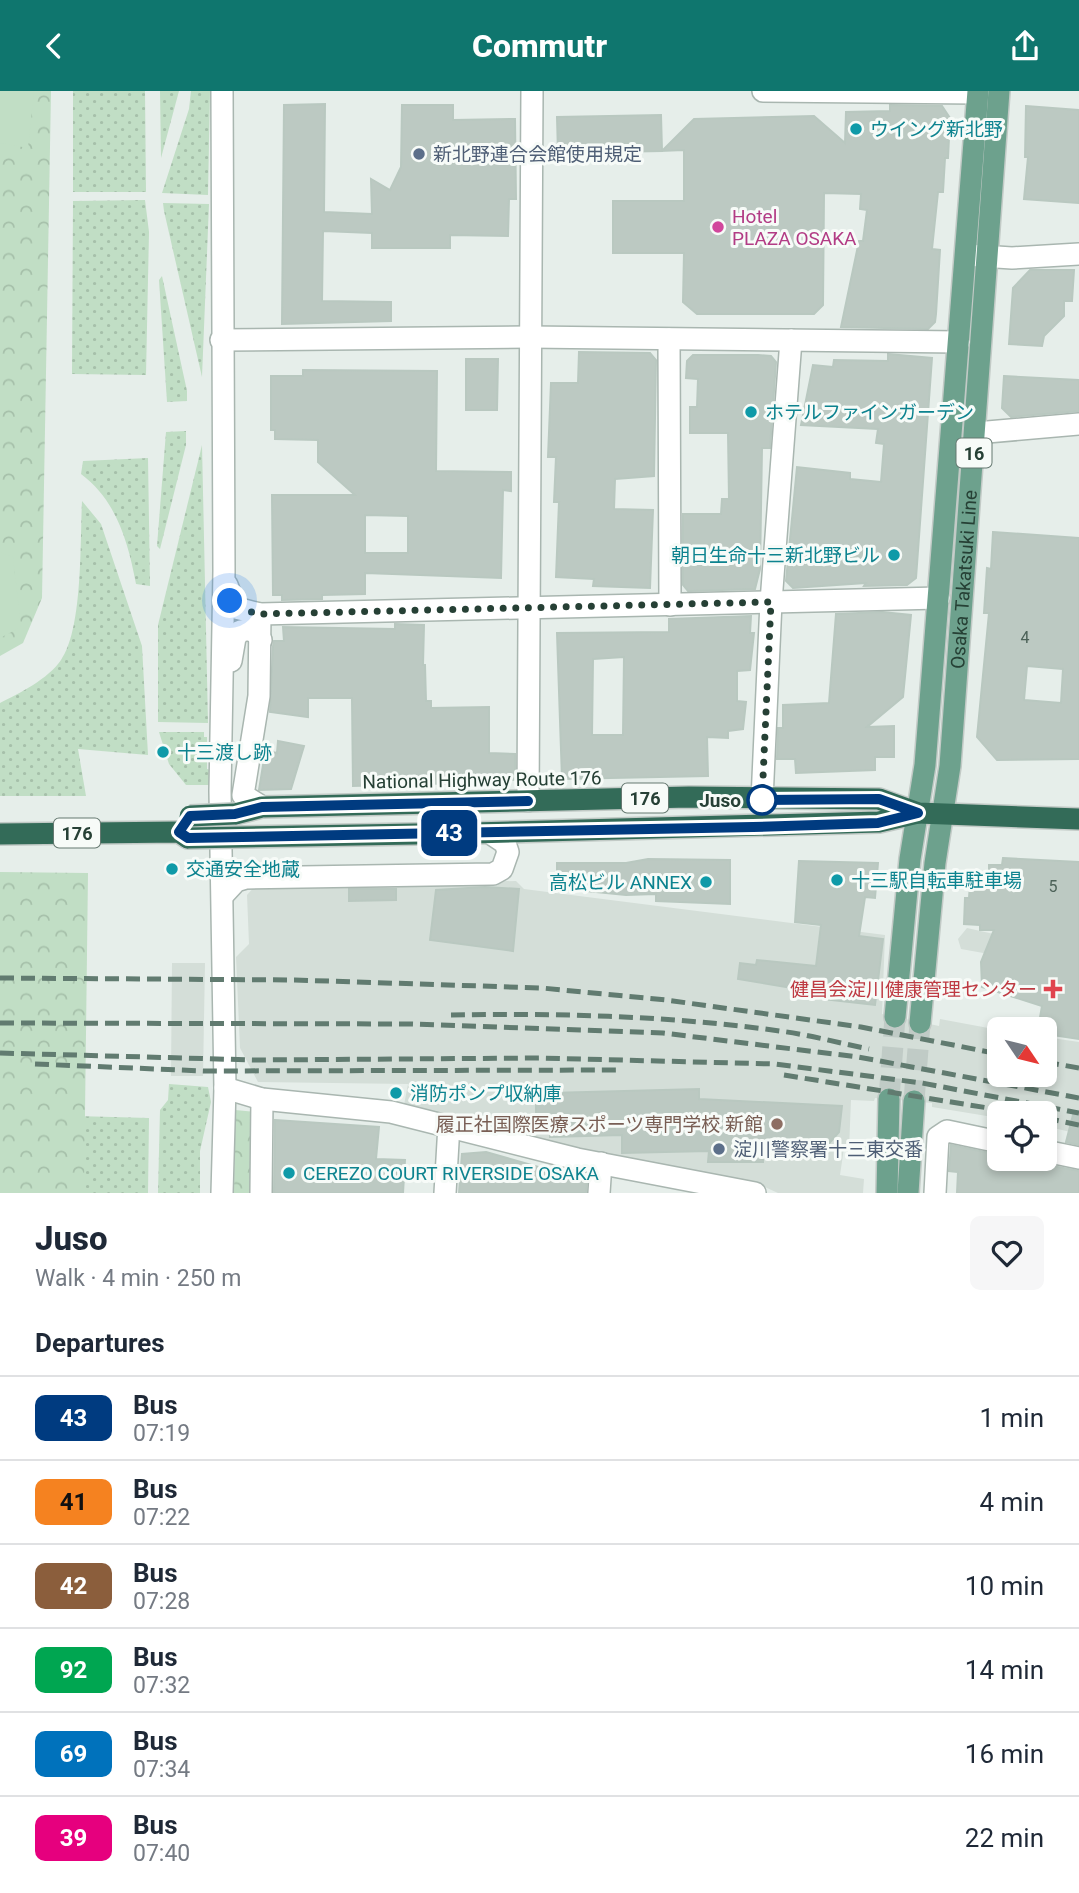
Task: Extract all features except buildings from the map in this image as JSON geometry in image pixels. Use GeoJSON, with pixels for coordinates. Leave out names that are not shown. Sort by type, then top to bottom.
{"type":"FeatureCollection","features":[{"type":"Feature","properties":{"kind":"highway","name":"National Highway Route 176"},"geometry":{"type":"LineString","coordinates":[[0,834],[153,833],[186,828],[262,807],[690,797],[762,800],[879,799],[918,813],[1079,819]]}},
{"type":"Feature","properties":{"kind":"highway","name":"National Highway Route 176"},"geometry":{"type":"LineString","coordinates":[[186,828],[481,833],[878,823],[918,813]]}},
{"type":"Feature","properties":{"kind":"main road","name":"Osaka Takatsuki Line"},"geometry":{"type":"LineString","coordinates":[[920,1023],[935,863],[951,752],[976,433],[976,255],[985,92]]}},
{"type":"Feature","properties":{"kind":"main road","name":"Osaka Takatsuki Line"},"geometry":{"type":"LineString","coordinates":[[895,1017],[910,859],[925,765],[959,342],[976,255]]}},
{"type":"Feature","properties":{"kind":"main road"},"geometry":{"type":"LineString","coordinates":[[887,1193],[889,1099]]}},
{"type":"Feature","properties":{"kind":"main road"},"geometry":{"type":"LineString","coordinates":[[908,1193],[914,1101]]}},
{"type":"Feature","properties":{"kind":"street"},"geometry":{"type":"LineString","coordinates":[[222,91],[224,571],[221,727],[225,1088],[222,1193]]}},
{"type":"Feature","properties":{"kind":"street"},"geometry":{"type":"LineString","coordinates":[[528,801],[531,91]]}},
{"type":"Feature","properties":{"kind":"street"},"geometry":{"type":"LineString","coordinates":[[763,91],[985,92]]}},
{"type":"Feature","properties":{"kind":"street"},"geometry":{"type":"LineString","coordinates":[[976,255],[1012,258],[1079,254]]}},
{"type":"Feature","properties":{"kind":"street"},"geometry":{"type":"LineString","coordinates":[[221,340],[530,337],[959,342]]}},
{"type":"Feature","properties":{"kind":"street"},"geometry":{"type":"LineString","coordinates":[[669,339],[670,604]]}},
{"type":"Feature","properties":{"kind":"street"},"geometry":{"type":"LineString","coordinates":[[762,800],[771,602],[791,340]]}},
{"type":"Feature","properties":{"kind":"street"},"geometry":{"type":"LineString","coordinates":[[976,433],[1079,425]]}},
{"type":"Feature","properties":{"kind":"street"},"geometry":{"type":"LineString","coordinates":[[224,571],[230,601],[236,608],[260,614],[939,598]]}},
{"type":"Feature","properties":{"kind":"street"},"geometry":{"type":"LineString","coordinates":[[260,614],[259,696],[243,795],[262,807]]}},
{"type":"Feature","properties":{"kind":"street"},"geometry":{"type":"LineString","coordinates":[[221,727],[235,638],[240,631],[249,629],[256,632],[261,640]]}},
{"type":"Feature","properties":{"kind":"street"},"geometry":{"type":"LineString","coordinates":[[223,895],[236,881],[246,878],[493,874],[502,869],[508,852],[505,843],[481,833]]}},
{"type":"Feature","properties":{"kind":"street"},"geometry":{"type":"LineString","coordinates":[[225,1088],[262,1100],[391,1112],[601,1164],[755,1193]]}},
{"type":"Feature","properties":{"kind":"street"},"geometry":{"type":"LineString","coordinates":[[261,1193],[262,1100]]}},
{"type":"Feature","properties":{"kind":"street"},"geometry":{"type":"LineString","coordinates":[[446,1193],[449,1125]]}},
{"type":"Feature","properties":{"kind":"street"},"geometry":{"type":"LineString","coordinates":[[935,1193],[938,1137],[947,1131],[987,1139]]}},
{"type":"Feature","properties":{"kind":"street"},"geometry":{"type":"LineString","coordinates":[[1057,1154],[1079,1159]]}},
{"type":"Feature","properties":{"kind":"street"},"geometry":{"type":"LineString","coordinates":[[599,1193],[601,1164]]}},
{"type":"Feature","properties":{"kind":"shaded area"},"geometry":{"type":"Polygon","coordinates":[[[516,881],[524,889],[885,935],[882,1014],[939,1026],[940,1019],[987,1028],[987,1087],[1057,1087],[1057,1039],[1079,1042],[1079,1134],[1057,1129],[1057,1101],[987,1101],[987,1116],[932,1107],[932,1103],[875,1098],[874,1101],[851,1100],[849,1149],[844,1148],[840,1175],[864,1179],[863,1193],[778,1193],[756,1183],[578,1151],[404,1105],[408,1084],[258,1082],[240,1048],[236,957],[249,944],[247,895],[255,886],[516,881]]]}},
{"type":"Feature","properties":{"kind":"shaded area"},"geometry":{"type":"Polygon","coordinates":[[[967,928],[1079,953],[1079,970],[961,949],[958,939],[967,928]]]}},
{"type":"Feature","properties":{"kind":"shaded area"},"geometry":{"type":"Polygon","coordinates":[[[172,963],[205,963],[203,1076],[171,1076],[172,963]]]}},
{"type":"Feature","properties":{"kind":"green space"},"geometry":{"type":"Polygon","coordinates":[[[0,91],[51,91],[42,598],[23,643],[0,656],[0,91]]]}},
{"type":"Feature","properties":{"kind":"green space"},"geometry":{"type":"Polygon","coordinates":[[[0,91],[34,91],[28,148],[0,143],[0,91]]]}},
{"type":"Feature","properties":{"kind":"green space"},"geometry":{"type":"Polygon","coordinates":[[[73,91],[145,91],[146,192],[73,192],[73,91]]]}},
{"type":"Feature","properties":{"kind":"green space"},"geometry":{"type":"Polygon","coordinates":[[[160,91],[179,91],[161,158],[160,91]]]}},
{"type":"Feature","properties":{"kind":"green space"},"geometry":{"type":"Polygon","coordinates":[[[191,91],[210,91],[208,195],[162,193],[189,109],[191,91]]]}},
{"type":"Feature","properties":{"kind":"green space"},"geometry":{"type":"Polygon","coordinates":[[[145,200],[149,232],[146,375],[72,374],[73,201],[145,200]]]}},
{"type":"Feature","properties":{"kind":"green space"},"geometry":{"type":"Polygon","coordinates":[[[163,203],[209,204],[202,377],[164,211],[163,203]]]}},
{"type":"Feature","properties":{"kind":"green space"},"geometry":{"type":"Polygon","coordinates":[[[162,276],[187,401],[167,402],[159,280],[162,276]]]}},
{"type":"Feature","properties":{"kind":"green space"},"geometry":{"type":"Polygon","coordinates":[[[186,431],[186,445],[160,549],[157,546],[166,432],[186,431]]]}},
{"type":"Feature","properties":{"kind":"green space"},"geometry":{"type":"Polygon","coordinates":[[[202,445],[208,723],[158,722],[158,625],[202,445]]]}},
{"type":"Feature","properties":{"kind":"green space"},"geometry":{"type":"Polygon","coordinates":[[[148,458],[150,586],[136,584],[119,523],[104,497],[81,474],[83,461],[148,458]]]}},
{"type":"Feature","properties":{"kind":"green space"},"geometry":{"type":"Polygon","coordinates":[[[82,501],[101,524],[142,646],[148,755],[78,749],[86,796],[0,796],[0,703],[49,673],[61,660],[68,646],[77,607],[82,501]]]}},
{"type":"Feature","properties":{"kind":"green space"},"geometry":{"type":"Polygon","coordinates":[[[0,552],[13,557],[21,627],[0,638],[0,552]]]}},
{"type":"Feature","properties":{"kind":"green space"},"geometry":{"type":"Polygon","coordinates":[[[159,732],[204,732],[204,737],[207,737],[207,769],[211,770],[212,785],[186,785],[169,764],[159,732]]]}},
{"type":"Feature","properties":{"kind":"green space"},"geometry":{"type":"Polygon","coordinates":[[[0,872],[88,873],[84,1193],[0,1193],[0,872]]]}},
{"type":"Feature","properties":{"kind":"green space"},"geometry":{"type":"Polygon","coordinates":[[[169,1084],[208,1087],[211,1102],[200,1151],[200,1193],[158,1193],[160,1110],[168,1100],[169,1084]]]}},
{"type":"Feature","properties":{"kind":"green space"},"geometry":{"type":"Polygon","coordinates":[[[235,1110],[256,1112],[254,1193],[234,1193],[235,1110]]]}},
{"type":"Feature","properties":{"kind":"green space"},"geometry":{"type":"Polygon","coordinates":[[[76,1116],[149,1118],[148,1193],[83,1193],[76,1116]]]}},
{"type":"Feature","properties":{"kind":"tunnel"},"geometry":{"type":"LineString","coordinates":[[889,1099],[895,1017]]}},
{"type":"Feature","properties":{"kind":"tunnel"},"geometry":{"type":"LineString","coordinates":[[914,1101],[920,1023]]}},
{"type":"Feature","properties":{"kind":"railway"},"geometry":{"type":"LineString","coordinates":[[0,978],[295,980],[542,988],[666,1000],[861,1027],[987,1052]]}},
{"type":"Feature","properties":{"kind":"railway"},"geometry":{"type":"LineString","coordinates":[[451,1015],[575,1015],[698,1022],[791,1033],[869,1049]]}},
{"type":"Feature","properties":{"kind":"railway"},"geometry":{"type":"LineString","coordinates":[[0,1023],[410,1024],[663,1033],[858,1057],[1079,1098]]}},
{"type":"Feature","properties":{"kind":"railway"},"geometry":{"type":"LineString","coordinates":[[0,1053],[255,1060],[540,1058],[775,1064],[922,1083],[1079,1113]]}},
{"type":"Feature","properties":{"kind":"railway"},"geometry":{"type":"LineString","coordinates":[[35,1064],[203,1071],[616,1070]]}},
{"type":"Feature","properties":{"kind":"railway"},"geometry":{"type":"LineString","coordinates":[[1057,1064],[1079,1068]]}},
{"type":"Feature","properties":{"kind":"railway"},"geometry":{"type":"LineString","coordinates":[[784,1075],[987,1108]]}},
{"type":"Feature","properties":{"kind":"railway"},"geometry":{"type":"LineString","coordinates":[[1057,1120],[1079,1125]]}},
{"type":"Feature","properties":{"kind":"bus line","name":"43"},"geometry":{"type":"LineString","coordinates":[[528,801],[262,807],[235,814],[190,816],[179,832],[188,838],[726,828],[878,823],[918,813],[879,799],[762,800]]}},
{"type":"Feature","properties":{"kind":"place","name":"ウイング新北野"},"geometry":{"type":"Point","coordinates":[856,129]}},
{"type":"Feature","properties":{"kind":"place","name":"新北野連合会館使用規定"},"geometry":{"type":"Point","coordinates":[419,154]}},
{"type":"Feature","properties":{"kind":"place","name":"Hotel PLAZA OSAKA"},"geometry":{"type":"Point","coordinates":[718,227]}},
{"type":"Feature","properties":{"kind":"place","name":"ホテルファインガーデン"},"geometry":{"type":"Point","coordinates":[751,412]}},
{"type":"Feature","properties":{"kind":"place","name":"朝日生命十三新北野ビル"},"geometry":{"type":"Point","coordinates":[894,555]}},
{"type":"Feature","properties":{"kind":"place","name":"十三渡し跡"},"geometry":{"type":"Point","coordinates":[163,752]}},
{"type":"Feature","properties":{"kind":"place","name":"Juso"},"geometry":{"type":"Point","coordinates":[762,800]}},
{"type":"Feature","properties":{"kind":"place","name":"交通安全地蔵"},"geometry":{"type":"Point","coordinates":[172,869]}},
{"type":"Feature","properties":{"kind":"place","name":"十三駅自転車駐車場"},"geometry":{"type":"Point","coordinates":[837,880]}},
{"type":"Feature","properties":{"kind":"place","name":"高松ビル ANNEX"},"geometry":{"type":"Point","coordinates":[706,882]}},
{"type":"Feature","properties":{"kind":"place","name":"健昌会淀川健康管理センター"},"geometry":{"type":"Point","coordinates":[1053,989]}},
{"type":"Feature","properties":{"kind":"place","name":"消防ポンプ収納庫"},"geometry":{"type":"Point","coordinates":[396,1093]}},
{"type":"Feature","properties":{"kind":"place","name":"履正社国際医療スポーツ専門学校 新館"},"geometry":{"type":"Point","coordinates":[777,1124]}},
{"type":"Feature","properties":{"kind":"place","name":"淀川警察署十三東交番"},"geometry":{"type":"Point","coordinates":[719,1149]}},
{"type":"Feature","properties":{"kind":"place","name":"CEREZO COURT RIVERSIDE OSAKA"},"geometry":{"type":"Point","coordinates":[289,1173]}},
{"type":"Feature","properties":{"kind":"route"},"geometry":{"type":"LineString","coordinates":[[230,601],[244,612],[260,614],[771,602],[762,800]]}}]}
